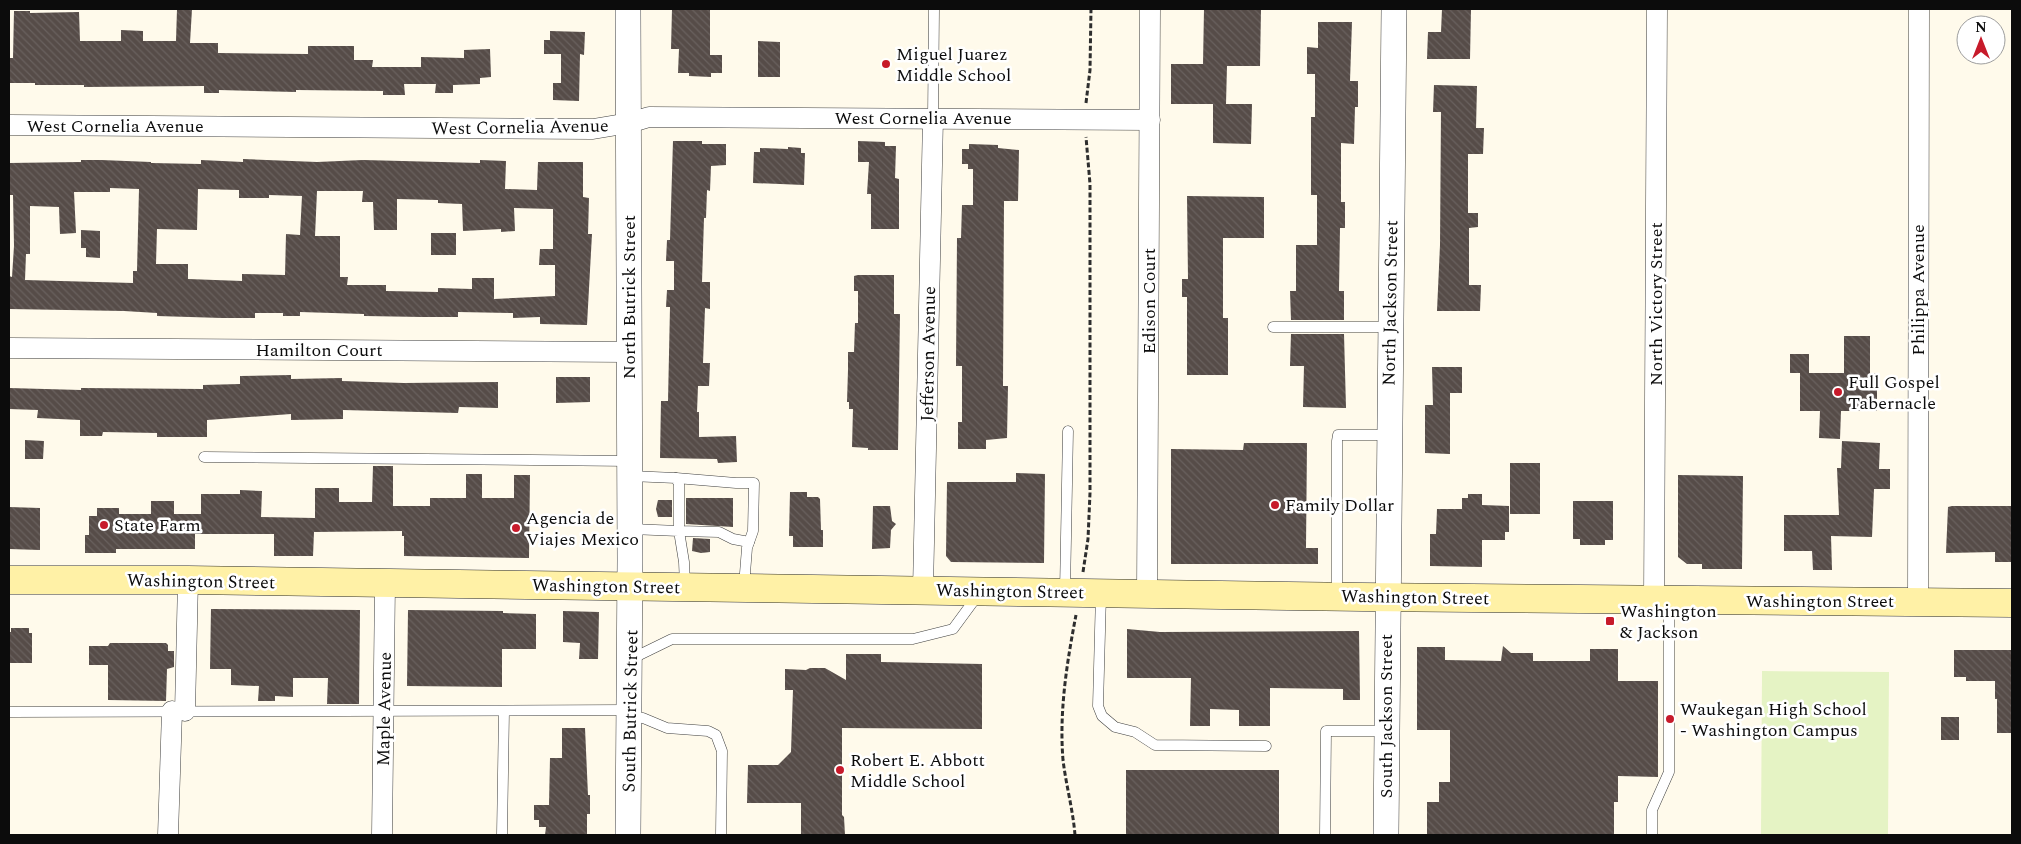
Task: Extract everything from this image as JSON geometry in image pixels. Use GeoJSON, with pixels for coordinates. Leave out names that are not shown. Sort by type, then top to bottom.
{"type":"FeatureCollection","features":[{"type":"Feature","properties":{"kind":"main road","name":"Washington Street"},"geometry":{"type":"LineString","coordinates":[[9,580],[188,580],[981,591],[1072,603],[1101,593],[2012,603]]}},
{"type":"Feature","properties":{"kind":"street","name":"North Butrick Street"},"geometry":{"type":"LineString","coordinates":[[628,9],[630,586]]}},
{"type":"Feature","properties":{"kind":"street","name":"Edison Court"},"geometry":{"type":"LineString","coordinates":[[1147,594],[1150,9]]}},
{"type":"Feature","properties":{"kind":"street","name":"North Jackson Street"},"geometry":{"type":"LineString","coordinates":[[1387,597],[1394,9]]}},
{"type":"Feature","properties":{"kind":"street","name":"North Victory Street"},"geometry":{"type":"LineString","coordinates":[[1657,9],[1662,600]]}},
{"type":"Feature","properties":{"kind":"street","name":"Philippa Avenue"},"geometry":{"type":"LineString","coordinates":[[1918,602],[1919,9]]}},
{"type":"Feature","properties":{"kind":"street","name":"West Cornelia Avenue"},"geometry":{"type":"LineString","coordinates":[[9,125],[592,129],[629,123],[649,117],[1150,120]]}},
{"type":"Feature","properties":{"kind":"street","name":"Jefferson Avenue"},"geometry":{"type":"LineString","coordinates":[[923,590],[932,118]]}},
{"type":"Feature","properties":{"kind":"street","name":"Hamilton Court"},"geometry":{"type":"LineString","coordinates":[[9,348],[628,352]]}},
{"type":"Feature","properties":{"kind":"street"},"geometry":{"type":"LineString","coordinates":[[168,835],[188,580]]}},
{"type":"Feature","properties":{"kind":"street","name":"Maple Avenue"},"geometry":{"type":"LineString","coordinates":[[382,835],[385,584]]}},
{"type":"Feature","properties":{"kind":"street","name":"South Butrick Street"},"geometry":{"type":"LineString","coordinates":[[628,835],[630,586]]}},
{"type":"Feature","properties":{"kind":"street","name":"South Jackson Street"},"geometry":{"type":"LineString","coordinates":[[1386,835],[1387,597]]}},
{"type":"Feature","properties":{"kind":"lane"},"geometry":{"type":"LineString","coordinates":[[932,118],[934,9]]}},
{"type":"Feature","properties":{"kind":"lane"},"geometry":{"type":"LineString","coordinates":[[1272,326],[1390,326]]}},
{"type":"Feature","properties":{"kind":"lane"},"geometry":{"type":"LineString","coordinates":[[1068,431],[1072,603]]}},
{"type":"Feature","properties":{"kind":"lane"},"geometry":{"type":"LineString","coordinates":[[1337,596],[1336,451],[1338,435],[1389,435]]}},
{"type":"Feature","properties":{"kind":"lane"},"geometry":{"type":"LineString","coordinates":[[204,457],[630,468],[676,478],[727,483],[754,483],[753,531],[744,563],[744,587]]}},
{"type":"Feature","properties":{"kind":"lane"},"geometry":{"type":"LineString","coordinates":[[676,478],[679,484],[679,531],[684,562],[685,586]]}},
{"type":"Feature","properties":{"kind":"lane"},"geometry":{"type":"LineString","coordinates":[[630,529],[719,532],[732,538],[749,542]]}},
{"type":"Feature","properties":{"kind":"lane"},"geometry":{"type":"LineString","coordinates":[[630,660],[672,639],[913,639],[953,629],[981,591]]}},
{"type":"Feature","properties":{"kind":"lane"},"geometry":{"type":"LineString","coordinates":[[1101,593],[1098,706],[1102,716],[1115,727],[1135,732],[1155,745],[1266,746]]}},
{"type":"Feature","properties":{"kind":"lane"},"geometry":{"type":"LineString","coordinates":[[1652,835],[1652,810],[1669,772],[1662,600]]}},
{"type":"Feature","properties":{"kind":"lane"},"geometry":{"type":"LineString","coordinates":[[9,712],[504,711],[629,714],[667,728],[708,731],[716,735],[722,751],[721,835]]}},
{"type":"Feature","properties":{"kind":"lane"},"geometry":{"type":"LineString","coordinates":[[502,835],[504,711]]}},
{"type":"Feature","properties":{"kind":"lane"},"geometry":{"type":"LineString","coordinates":[[1326,835],[1326,731],[1386,731]]}},
{"type":"Feature","properties":{"kind":"path"},"geometry":{"type":"LineString","coordinates":[[1086,101],[1090,70],[1091,9]]}},
{"type":"Feature","properties":{"kind":"path"},"geometry":{"type":"LineString","coordinates":[[1084,565],[1088,539],[1090,493],[1090,184],[1086,131]]}},
{"type":"Feature","properties":{"kind":"path"},"geometry":{"type":"LineString","coordinates":[[1072,603],[1076,616],[1066,672],[1063,709],[1064,760],[1074,835]]}},
{"type":"Feature","properties":{"kind":"green space"},"geometry":{"type":"Polygon","coordinates":[[[1762,671],[1889,672],[1888,835],[1761,835],[1762,671]]]}},
{"type":"Feature","properties":{"kind":"building"},"geometry":{"type":"Polygon","coordinates":[[[177,9],[192,9],[190,43],[218,43],[218,53],[308,54],[308,46],[354,46],[354,60],[373,60],[372,67],[421,67],[421,57],[464,58],[464,50],[490,49],[491,77],[480,78],[480,84],[453,85],[453,93],[435,93],[436,84],[404,84],[405,95],[383,95],[383,91],[296,90],[296,92],[219,90],[219,93],[204,93],[204,86],[84,87],[84,85],[9,83],[9,58],[13,58],[14,11],[30,11],[30,13],[79,12],[80,41],[121,41],[121,30],[143,31],[143,41],[176,41],[177,9]]]}},
{"type":"Feature","properties":{"kind":"building"},"geometry":{"type":"Polygon","coordinates":[[[672,9],[710,9],[710,55],[722,55],[722,73],[711,73],[711,77],[689,76],[689,73],[678,73],[679,49],[671,49],[672,9]]]}},
{"type":"Feature","properties":{"kind":"building"},"geometry":{"type":"Polygon","coordinates":[[[1204,9],[1261,9],[1260,66],[1227,66],[1226,104],[1252,104],[1251,144],[1213,143],[1213,104],[1171,104],[1171,64],[1203,64],[1204,9]]]}},
{"type":"Feature","properties":{"kind":"building"},"geometry":{"type":"Polygon","coordinates":[[[1442,9],[1471,9],[1470,59],[1427,59],[1428,32],[1441,32],[1442,9]]]}},
{"type":"Feature","properties":{"kind":"building"},"geometry":{"type":"Polygon","coordinates":[[[1318,22],[1352,22],[1350,81],[1358,81],[1358,107],[1355,107],[1354,144],[1341,143],[1341,202],[1345,202],[1345,228],[1340,228],[1339,291],[1344,291],[1344,320],[1291,320],[1290,291],[1296,291],[1296,245],[1317,245],[1317,195],[1311,195],[1311,117],[1315,117],[1315,74],[1307,74],[1307,47],[1318,48],[1318,22]]]}},
{"type":"Feature","properties":{"kind":"building"},"geometry":{"type":"Polygon","coordinates":[[[550,31],[585,32],[584,55],[580,54],[579,101],[553,100],[553,83],[561,83],[561,54],[544,54],[544,40],[550,40],[550,31]]]}},
{"type":"Feature","properties":{"kind":"building"},"geometry":{"type":"Polygon","coordinates":[[[758,41],[780,42],[780,77],[758,77],[758,41]]]}},
{"type":"Feature","properties":{"kind":"building"},"geometry":{"type":"Polygon","coordinates":[[[1434,85],[1477,86],[1476,128],[1484,128],[1483,154],[1468,154],[1468,213],[1478,213],[1478,227],[1469,228],[1469,285],[1481,285],[1480,311],[1437,311],[1440,245],[1441,112],[1433,112],[1434,85]]]}},
{"type":"Feature","properties":{"kind":"building"},"geometry":{"type":"Polygon","coordinates":[[[673,141],[702,141],[702,144],[726,144],[726,165],[711,166],[710,191],[707,190],[702,282],[710,282],[710,309],[705,308],[703,363],[710,363],[709,386],[698,386],[697,412],[699,412],[699,437],[736,436],[737,462],[718,463],[717,459],[660,458],[661,401],[668,401],[670,307],[666,307],[667,290],[674,290],[674,261],[666,261],[667,240],[670,240],[673,141]]]}},
{"type":"Feature","properties":{"kind":"building"},"geometry":{"type":"Polygon","coordinates":[[[858,141],[885,142],[885,146],[896,146],[895,178],[899,179],[899,229],[871,229],[871,194],[867,194],[869,162],[858,162],[858,141]]]}},
{"type":"Feature","properties":{"kind":"building"},"geometry":{"type":"Polygon","coordinates":[[[969,144],[998,145],[998,148],[1019,150],[1018,201],[1004,201],[1003,386],[1008,386],[1007,438],[986,440],[986,449],[958,449],[958,422],[962,422],[962,366],[956,366],[957,238],[961,238],[962,205],[973,205],[973,169],[968,169],[968,164],[962,164],[962,149],[969,149],[969,144]]]}},
{"type":"Feature","properties":{"kind":"building"},"geometry":{"type":"Polygon","coordinates":[[[788,147],[801,148],[801,153],[805,153],[804,185],[753,183],[754,152],[760,152],[760,148],[788,149],[788,147]]]}},
{"type":"Feature","properties":{"kind":"building"},"geometry":{"type":"Polygon","coordinates":[[[243,159],[317,162],[363,160],[480,163],[480,160],[506,161],[505,189],[537,190],[538,162],[583,162],[583,197],[589,198],[588,234],[592,234],[587,325],[540,324],[540,317],[513,318],[513,313],[458,312],[458,317],[422,317],[300,312],[300,316],[283,316],[283,313],[255,313],[255,318],[222,318],[157,316],[157,313],[124,311],[9,309],[9,276],[12,277],[14,246],[13,195],[9,195],[9,163],[81,162],[81,160],[201,164],[201,160],[243,162],[243,159]],[[110,188],[110,192],[74,192],[76,233],[60,234],[59,207],[30,206],[30,254],[26,254],[25,280],[133,283],[133,271],[137,271],[139,189],[110,188]],[[198,189],[197,230],[157,229],[156,264],[188,264],[188,279],[242,281],[242,274],[285,275],[286,234],[300,235],[302,196],[269,195],[269,198],[239,198],[239,190],[198,189]],[[317,191],[315,236],[340,236],[340,277],[348,277],[347,285],[386,285],[386,291],[438,292],[438,288],[472,289],[472,278],[494,278],[494,299],[555,296],[555,265],[539,265],[540,249],[553,249],[553,209],[514,208],[515,231],[501,232],[501,229],[463,231],[462,204],[438,203],[438,200],[397,199],[397,230],[374,230],[373,202],[362,202],[363,191],[317,191]]]}},
{"type":"Feature","properties":{"kind":"building"},"geometry":{"type":"Polygon","coordinates":[[[1187,196],[1264,197],[1264,238],[1223,238],[1223,318],[1228,318],[1228,375],[1187,375],[1187,297],[1182,297],[1182,279],[1188,279],[1187,196]]]}},
{"type":"Feature","properties":{"kind":"building"},"geometry":{"type":"Polygon","coordinates":[[[81,230],[100,231],[100,258],[86,257],[86,248],[81,248],[81,230]]]}},
{"type":"Feature","properties":{"kind":"building"},"geometry":{"type":"Polygon","coordinates":[[[431,233],[456,233],[456,255],[431,255],[431,233]]]}},
{"type":"Feature","properties":{"kind":"building"},"geometry":{"type":"Polygon","coordinates":[[[894,275],[894,314],[900,314],[898,450],[868,450],[868,448],[852,447],[853,409],[849,409],[849,402],[847,402],[848,352],[854,352],[855,323],[858,323],[858,291],[854,291],[854,276],[894,275]]]}},
{"type":"Feature","properties":{"kind":"building"},"geometry":{"type":"Polygon","coordinates":[[[1291,334],[1344,334],[1346,408],[1303,407],[1304,366],[1290,366],[1291,334]]]}},
{"type":"Feature","properties":{"kind":"building","name":"Full Gospel Tabernacle"},"geometry":{"type":"Polygon","coordinates":[[[1844,336],[1870,336],[1870,373],[1877,373],[1877,411],[1841,411],[1840,439],[1819,438],[1820,411],[1800,411],[1800,373],[1790,373],[1790,354],[1809,354],[1809,373],[1844,373],[1844,336]]]}},
{"type":"Feature","properties":{"kind":"building"},"geometry":{"type":"Polygon","coordinates":[[[1432,367],[1462,367],[1462,393],[1450,393],[1450,454],[1425,453],[1425,405],[1433,405],[1432,367]]]}},
{"type":"Feature","properties":{"kind":"building"},"geometry":{"type":"Polygon","coordinates":[[[291,375],[291,379],[342,378],[342,381],[404,383],[498,382],[498,408],[459,407],[458,413],[343,410],[343,419],[291,420],[291,414],[207,420],[207,437],[157,437],[157,433],[103,432],[102,436],[80,436],[80,420],[37,418],[38,410],[9,409],[9,388],[81,390],[81,388],[203,389],[203,385],[240,384],[240,376],[291,375]]]}},
{"type":"Feature","properties":{"kind":"building"},"geometry":{"type":"Polygon","coordinates":[[[556,377],[590,377],[590,402],[556,403],[556,377]]]}},
{"type":"Feature","properties":{"kind":"building"},"geometry":{"type":"Polygon","coordinates":[[[25,440],[44,441],[43,459],[25,459],[25,440]]]}},
{"type":"Feature","properties":{"kind":"building"},"geometry":{"type":"Polygon","coordinates":[[[1842,441],[1880,443],[1879,469],[1890,469],[1890,489],[1874,489],[1872,537],[1831,536],[1832,570],[1813,570],[1812,551],[1784,551],[1784,515],[1839,515],[1837,468],[1841,468],[1842,441]]]}},
{"type":"Feature","properties":{"kind":"building"},"geometry":{"type":"Polygon","coordinates":[[[1244,443],[1307,443],[1306,548],[1318,548],[1318,564],[1171,564],[1171,449],[1243,450],[1244,443]]]}},
{"type":"Feature","properties":{"kind":"building"},"geometry":{"type":"Polygon","coordinates":[[[1510,463],[1540,463],[1540,514],[1510,514],[1510,463]]]}},
{"type":"Feature","properties":{"kind":"building"},"geometry":{"type":"Polygon","coordinates":[[[373,466],[393,466],[393,506],[430,506],[430,498],[466,498],[466,474],[482,474],[482,498],[514,498],[514,475],[530,475],[529,558],[404,556],[404,536],[402,536],[402,531],[314,532],[313,556],[274,556],[274,534],[195,534],[195,549],[116,549],[116,553],[85,553],[85,535],[89,535],[89,516],[97,516],[97,508],[119,508],[119,514],[151,514],[151,501],[174,501],[174,514],[201,514],[201,494],[240,494],[240,490],[262,491],[261,517],[315,518],[315,488],[339,488],[339,502],[372,502],[373,466]]]}},
{"type":"Feature","properties":{"kind":"building"},"geometry":{"type":"Polygon","coordinates":[[[1016,473],[1045,474],[1044,563],[951,562],[946,556],[947,482],[1016,482],[1016,473]]]}},
{"type":"Feature","properties":{"kind":"building"},"geometry":{"type":"Polygon","coordinates":[[[1678,475],[1743,476],[1742,569],[1702,569],[1702,564],[1687,564],[1678,557],[1678,475]]]}},
{"type":"Feature","properties":{"kind":"building"},"geometry":{"type":"Polygon","coordinates":[[[790,492],[807,492],[807,497],[818,497],[820,499],[823,547],[793,547],[793,536],[789,536],[790,492]]]}},
{"type":"Feature","properties":{"kind":"building"},"geometry":{"type":"Polygon","coordinates":[[[1468,494],[1482,494],[1482,505],[1509,506],[1509,532],[1505,532],[1505,540],[1482,540],[1482,567],[1430,566],[1430,534],[1436,534],[1437,509],[1462,509],[1462,498],[1468,498],[1468,494]]]}},
{"type":"Feature","properties":{"kind":"building"},"geometry":{"type":"Polygon","coordinates":[[[686,498],[733,498],[733,527],[686,524],[686,498]]]}},
{"type":"Feature","properties":{"kind":"building"},"geometry":{"type":"Polygon","coordinates":[[[658,500],[672,500],[672,517],[658,517],[656,509],[658,500]]]}},
{"type":"Feature","properties":{"kind":"building"},"geometry":{"type":"Polygon","coordinates":[[[1573,501],[1613,501],[1613,540],[1605,540],[1605,545],[1580,545],[1580,539],[1573,539],[1573,501]]]}},
{"type":"Feature","properties":{"kind":"building"},"geometry":{"type":"Polygon","coordinates":[[[873,506],[890,506],[892,521],[896,524],[891,530],[890,548],[872,549],[873,506]]]}},
{"type":"Feature","properties":{"kind":"building"},"geometry":{"type":"Polygon","coordinates":[[[2012,506],[2012,562],[1995,562],[1995,552],[1946,553],[1948,507],[2012,506]]]}},
{"type":"Feature","properties":{"kind":"building"},"geometry":{"type":"Polygon","coordinates":[[[9,507],[40,508],[40,550],[9,549],[9,507]]]}},
{"type":"Feature","properties":{"kind":"building"},"geometry":{"type":"Polygon","coordinates":[[[693,538],[710,539],[710,552],[692,551],[693,538]]]}},
{"type":"Feature","properties":{"kind":"building"},"geometry":{"type":"Polygon","coordinates":[[[211,609],[360,610],[359,704],[327,704],[328,678],[293,678],[293,697],[275,696],[275,701],[258,701],[259,686],[231,685],[231,669],[210,669],[211,609]]]}},
{"type":"Feature","properties":{"kind":"building"},"geometry":{"type":"Polygon","coordinates":[[[408,610],[503,611],[503,613],[536,614],[536,649],[502,649],[502,687],[407,686],[408,610]]]}},
{"type":"Feature","properties":{"kind":"building"},"geometry":{"type":"Polygon","coordinates":[[[563,611],[599,612],[598,659],[579,659],[580,643],[563,642],[563,611]]]}},
{"type":"Feature","properties":{"kind":"building"},"geometry":{"type":"Polygon","coordinates":[[[11,628],[29,628],[29,633],[32,633],[32,663],[9,663],[9,632],[11,632],[11,628]]]}},
{"type":"Feature","properties":{"kind":"building"},"geometry":{"type":"Polygon","coordinates":[[[1127,629],[1160,632],[1359,631],[1360,700],[1343,700],[1343,689],[1270,688],[1270,726],[1239,726],[1239,710],[1210,709],[1210,726],[1190,726],[1191,678],[1127,678],[1127,629]]]}},
{"type":"Feature","properties":{"kind":"building"},"geometry":{"type":"Polygon","coordinates":[[[110,643],[166,643],[168,651],[174,651],[174,667],[167,669],[166,701],[108,700],[108,665],[89,665],[89,646],[108,646],[110,643]]]}},
{"type":"Feature","properties":{"kind":"building","name":"Waukegan High School - Washington Campus"},"geometry":{"type":"Polygon","coordinates":[[[1503,646],[1511,653],[1533,653],[1533,661],[1590,661],[1590,649],[1618,649],[1618,681],[1658,681],[1658,777],[1618,776],[1618,802],[1614,802],[1614,835],[1427,835],[1427,802],[1439,802],[1439,782],[1450,782],[1450,730],[1417,730],[1417,647],[1445,647],[1445,660],[1501,661],[1503,646]]]}},
{"type":"Feature","properties":{"kind":"building"},"geometry":{"type":"Polygon","coordinates":[[[1954,650],[2012,650],[2012,733],[1997,733],[1995,681],[1966,681],[1966,677],[1954,677],[1954,650]]]}},
{"type":"Feature","properties":{"kind":"building","name":"Robert E. Abbott Middle School"},"geometry":{"type":"Polygon","coordinates":[[[846,654],[881,654],[881,662],[982,664],[982,729],[842,728],[842,815],[844,817],[845,835],[801,835],[801,803],[747,803],[748,765],[778,765],[791,752],[793,690],[785,690],[785,669],[806,670],[810,668],[825,668],[846,680],[846,654]]]}},
{"type":"Feature","properties":{"kind":"building"},"geometry":{"type":"Polygon","coordinates":[[[1941,717],[1959,717],[1959,740],[1941,740],[1941,717]]]}},
{"type":"Feature","properties":{"kind":"building"},"geometry":{"type":"Polygon","coordinates":[[[562,728],[585,728],[588,795],[590,795],[590,814],[587,814],[587,835],[545,835],[546,827],[539,827],[539,820],[534,820],[534,805],[549,805],[550,758],[562,758],[562,728]]]}},
{"type":"Feature","properties":{"kind":"building"},"geometry":{"type":"Polygon","coordinates":[[[1126,770],[1279,770],[1279,835],[1126,835],[1126,770]]]}},
{"type":"Feature","properties":{"kind":"place","name":"Miguel Juarez Middle School"},"geometry":{"type":"Point","coordinates":[886,64]}},
{"type":"Feature","properties":{"kind":"place","name":"Full Gospel Tabernacle"},"geometry":{"type":"Point","coordinates":[1838,392]}},
{"type":"Feature","properties":{"kind":"place","name":"Family Dollar"},"geometry":{"type":"Point","coordinates":[1275,505]}},
{"type":"Feature","properties":{"kind":"place","name":"State Farm"},"geometry":{"type":"Point","coordinates":[104,525]}},
{"type":"Feature","properties":{"kind":"place","name":"Agencia de Viajes Mexico"},"geometry":{"type":"Point","coordinates":[516,528]}},
{"type":"Feature","properties":{"kind":"place","name":"Washington & Jackson"},"geometry":{"type":"Point","coordinates":[1610,621]}},
{"type":"Feature","properties":{"kind":"place","name":"Waukegan High School - Washington Campus"},"geometry":{"type":"Point","coordinates":[1670,719]}},
{"type":"Feature","properties":{"kind":"place","name":"Robert E. Abbott Middle School"},"geometry":{"type":"Point","coordinates":[840,770]}}]}
